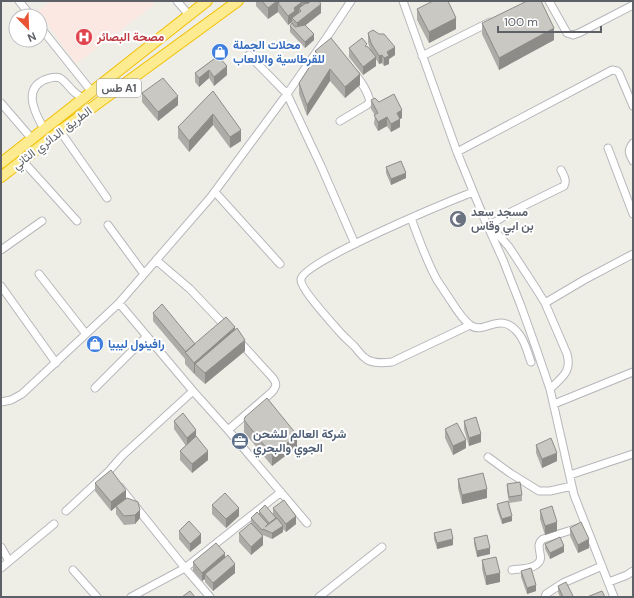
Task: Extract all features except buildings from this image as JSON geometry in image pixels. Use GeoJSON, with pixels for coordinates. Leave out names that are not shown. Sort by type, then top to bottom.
{"type":"FeatureCollection","features":[{"type":"Feature","properties":{"kind":"highway","name":"الطريق الدائري الثاني"},"geometry":{"type":"LineString","coordinates":[[1,163],[207,1]]}},
{"type":"Feature","properties":{"kind":"highway"},"geometry":{"type":"LineString","coordinates":[[112,93],[127,79],[231,1]]}},
{"type":"Feature","properties":{"kind":"highway","name":"الطريق الدائري الثاني"},"geometry":{"type":"LineString","coordinates":[[1,176],[238,1]]}},
{"type":"Feature","properties":{"kind":"street"},"geometry":{"type":"LineString","coordinates":[[177,1],[189,15]]}},
{"type":"Feature","properties":{"kind":"street"},"geometry":{"type":"LineString","coordinates":[[1,402],[12,400],[22,394],[119,303],[210,198],[329,40],[350,1]]}},
{"type":"Feature","properties":{"kind":"street"},"geometry":{"type":"LineString","coordinates":[[403,1],[457,152],[521,306],[550,388],[572,486],[614,597]]}},
{"type":"Feature","properties":{"kind":"street"},"geometry":{"type":"LineString","coordinates":[[549,1],[567,33],[573,36],[633,5]]}},
{"type":"Feature","properties":{"kind":"street"},"geometry":{"type":"LineString","coordinates":[[422,56],[498,18]]}},
{"type":"Feature","properties":{"kind":"street"},"geometry":{"type":"LineString","coordinates":[[48,37],[92,92]]}},
{"type":"Feature","properties":{"kind":"street"},"geometry":{"type":"LineString","coordinates":[[249,54],[287,94],[321,166],[355,244]]}},
{"type":"Feature","properties":{"kind":"street"},"geometry":{"type":"LineString","coordinates":[[340,121],[367,105],[370,101],[363,84],[349,67]]}},
{"type":"Feature","properties":{"kind":"street"},"geometry":{"type":"LineString","coordinates":[[457,152],[612,70],[620,73],[633,106]]}},
{"type":"Feature","properties":{"kind":"street"},"geometry":{"type":"LineString","coordinates":[[44,130],[36,116],[32,96],[36,87],[42,81],[55,77],[60,78],[83,99]]}},
{"type":"Feature","properties":{"kind":"street"},"geometry":{"type":"LineString","coordinates":[[1,103],[32,139]]}},
{"type":"Feature","properties":{"kind":"street"},"geometry":{"type":"LineString","coordinates":[[60,131],[108,198]]}},
{"type":"Feature","properties":{"kind":"street"},"geometry":{"type":"LineString","coordinates":[[633,143],[629,148],[629,151],[633,161]]}},
{"type":"Feature","properties":{"kind":"street"},"geometry":{"type":"LineString","coordinates":[[608,148],[633,214]]}},
{"type":"Feature","properties":{"kind":"street"},"geometry":{"type":"LineString","coordinates":[[22,160],[77,221]]}},
{"type":"Feature","properties":{"kind":"street"},"geometry":{"type":"LineString","coordinates":[[490,226],[511,212],[564,186],[566,179],[562,170]]}},
{"type":"Feature","properties":{"kind":"street"},"geometry":{"type":"LineString","coordinates":[[214,192],[280,264]]}},
{"type":"Feature","properties":{"kind":"street"},"geometry":{"type":"LineString","coordinates":[[470,325],[392,362],[381,363],[371,361],[365,358],[340,332],[305,289],[300,280],[306,272],[319,263],[355,244],[411,218],[473,192]]}},
{"type":"Feature","properties":{"kind":"street"},"geometry":{"type":"LineString","coordinates":[[411,218],[424,254],[437,279],[455,308],[467,323],[473,327],[479,328],[500,322],[506,323],[521,335],[531,362]]}},
{"type":"Feature","properties":{"kind":"street"},"geometry":{"type":"LineString","coordinates":[[484,218],[514,254],[538,290],[562,343],[569,362],[568,368],[565,374],[550,388]]}},
{"type":"Feature","properties":{"kind":"street"},"geometry":{"type":"LineString","coordinates":[[1,250],[42,221]]}},
{"type":"Feature","properties":{"kind":"street"},"geometry":{"type":"LineString","coordinates":[[108,225],[144,274]]}},
{"type":"Feature","properties":{"kind":"street"},"geometry":{"type":"LineString","coordinates":[[545,303],[633,254]]}},
{"type":"Feature","properties":{"kind":"street"},"geometry":{"type":"LineString","coordinates":[[156,260],[190,289],[276,381],[276,388],[228,430]]}},
{"type":"Feature","properties":{"kind":"street"},"geometry":{"type":"LineString","coordinates":[[39,274],[86,334]]}},
{"type":"Feature","properties":{"kind":"street"},"geometry":{"type":"LineString","coordinates":[[1,286],[56,363]]}},
{"type":"Feature","properties":{"kind":"street"},"geometry":{"type":"LineString","coordinates":[[119,303],[192,391],[228,430],[307,523]]}},
{"type":"Feature","properties":{"kind":"street"},"geometry":{"type":"LineString","coordinates":[[95,388],[147,336]]}},
{"type":"Feature","properties":{"kind":"street"},"geometry":{"type":"LineString","coordinates":[[554,404],[633,372]]}},
{"type":"Feature","properties":{"kind":"street"},"geometry":{"type":"LineString","coordinates":[[66,511],[112,476],[122,456],[192,391]]}},
{"type":"Feature","properties":{"kind":"street"},"geometry":{"type":"LineString","coordinates":[[570,475],[633,454]]}},
{"type":"Feature","properties":{"kind":"street"},"geometry":{"type":"LineString","coordinates":[[488,457],[539,491],[550,491],[572,486]]}},
{"type":"Feature","properties":{"kind":"street"},"geometry":{"type":"LineString","coordinates":[[112,476],[210,597]]}},
{"type":"Feature","properties":{"kind":"street"},"geometry":{"type":"LineString","coordinates":[[131,597],[185,568],[281,492]]}},
{"type":"Feature","properties":{"kind":"street"},"geometry":{"type":"LineString","coordinates":[[1,568],[54,524]]}},
{"type":"Feature","properties":{"kind":"street"},"geometry":{"type":"LineString","coordinates":[[512,570],[534,566],[538,563],[541,557],[539,545],[544,539],[586,526]]}},
{"type":"Feature","properties":{"kind":"street"},"geometry":{"type":"LineString","coordinates":[[1,547],[9,561]]}},
{"type":"Feature","properties":{"kind":"street"},"geometry":{"type":"LineString","coordinates":[[319,597],[382,547]]}},
{"type":"Feature","properties":{"kind":"street"},"geometry":{"type":"LineString","coordinates":[[545,597],[546,594],[563,583],[602,566]]}},
{"type":"Feature","properties":{"kind":"street"},"geometry":{"type":"LineString","coordinates":[[73,570],[97,597]]}},
{"type":"Feature","properties":{"kind":"street"},"geometry":{"type":"LineString","coordinates":[[609,582],[633,571]]}},
{"type":"Feature","properties":{"kind":"shaded area","name":"مصحة البصائر"},"geometry":{"type":"Polygon","coordinates":[[[51,1],[152,1],[155,4],[76,64],[48,25],[48,8],[42,8],[51,1]]]}},
{"type":"Feature","properties":{"kind":"place","name":"مصحة البصائر"},"geometry":{"type":"Point","coordinates":[84,37]}},
{"type":"Feature","properties":{"kind":"place","name":"محلات الجملة للقرطاسية والالعاب"},"geometry":{"type":"Point","coordinates":[220,52]}},
{"type":"Feature","properties":{"kind":"place","name":"مسجد سعد بن ابي وقاس"},"geometry":{"type":"Point","coordinates":[458,219]}},
{"type":"Feature","properties":{"kind":"place","name":"رافينول ليبيا"},"geometry":{"type":"Point","coordinates":[95,344]}},
{"type":"Feature","properties":{"kind":"place","name":"شركة العالم للشحن الجوي والبحري"},"geometry":{"type":"Point","coordinates":[240,441]}}]}
